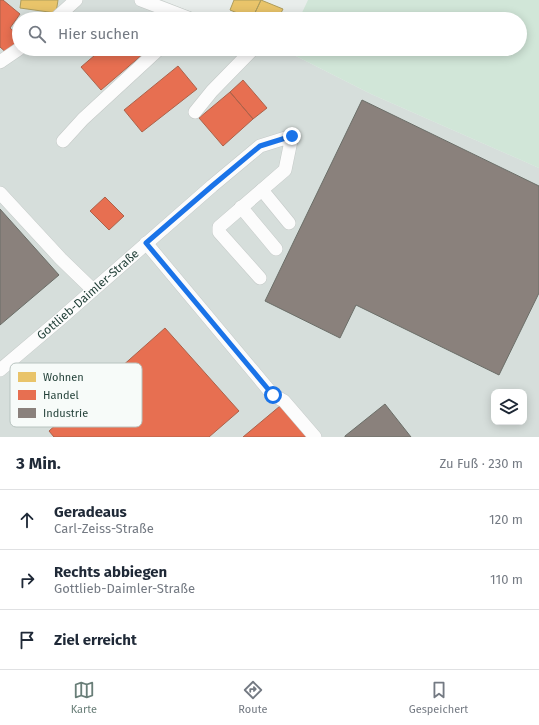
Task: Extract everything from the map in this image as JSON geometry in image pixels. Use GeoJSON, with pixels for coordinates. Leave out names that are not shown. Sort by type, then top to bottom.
{"type":"FeatureCollection","features":[{"type":"Feature","properties":{"kind":"street"},"geometry":{"type":"LineString","coordinates":[[63,12],[76,0]]}},
{"type":"Feature","properties":{"kind":"street"},"geometry":{"type":"LineString","coordinates":[[141,0],[172,12]]}},
{"type":"Feature","properties":{"kind":"street"},"geometry":{"type":"LineString","coordinates":[[0,62],[12,54]]}},
{"type":"Feature","properties":{"kind":"street"},"geometry":{"type":"LineString","coordinates":[[63,141],[83,119],[150,56]]}},
{"type":"Feature","properties":{"kind":"street"},"geometry":{"type":"LineString","coordinates":[[195,112],[212,90],[246,56]]}},
{"type":"Feature","properties":{"kind":"street","name":"Gottlieb-Daimler-Straße"},"geometry":{"type":"LineString","coordinates":[[0,370],[260,146],[292,136],[285,170],[262,190]]}},
{"type":"Feature","properties":{"kind":"street"},"geometry":{"type":"LineString","coordinates":[[260,278],[219,232],[219,227],[262,190],[289,223]]}},
{"type":"Feature","properties":{"kind":"street"},"geometry":{"type":"LineString","coordinates":[[0,194],[61,259],[93,290]]}},
{"type":"Feature","properties":{"kind":"street"},"geometry":{"type":"LineString","coordinates":[[241,207],[276,249]]}},
{"type":"Feature","properties":{"kind":"street"},"geometry":{"type":"LineString","coordinates":[[146,243],[273,395],[284,401],[315,437]]}},
{"type":"Feature","properties":{"kind":"shaded area"},"geometry":{"type":"Polygon","coordinates":[[[0,0],[162,0],[192,12],[12,12],[12,56],[296,56],[371,94],[539,168],[539,437],[0,437],[0,0]]]}},
{"type":"Feature","properties":{"kind":"green space"},"geometry":{"type":"Polygon","coordinates":[[[308,0],[539,0],[539,168],[371,94],[296,56],[527,56],[527,12],[302,12],[308,0]]]}},
{"type":"Feature","properties":{"kind":"building: Wohnen"},"geometry":{"type":"Polygon","coordinates":[[[21,0],[58,0],[56,12],[20,8],[21,0]]]}},
{"type":"Feature","properties":{"kind":"building: Wohnen"},"geometry":{"type":"Polygon","coordinates":[[[234,0],[261,0],[255,12],[235,12],[230,10],[234,0]]]}},
{"type":"Feature","properties":{"kind":"building: Wohnen"},"geometry":{"type":"Polygon","coordinates":[[[261,0],[283,9],[282,12],[255,12],[261,0]]]}},
{"type":"Feature","properties":{"kind":"building: Handel"},"geometry":{"type":"Polygon","coordinates":[[[0,0],[3,0],[18,12],[12,12],[12,25],[10,28],[12,30],[12,52],[9,55],[0,47],[0,0]]]}},
{"type":"Feature","properties":{"kind":"building: Handel"},"geometry":{"type":"Polygon","coordinates":[[[94,56],[141,56],[101,90],[81,67],[94,56]]]}},
{"type":"Feature","properties":{"kind":"building: Handel"},"geometry":{"type":"Polygon","coordinates":[[[178,66],[197,89],[142,132],[124,110],[178,66]]]}},
{"type":"Feature","properties":{"kind":"building: Handel"},"geometry":{"type":"Polygon","coordinates":[[[243,80],[267,108],[253,119],[230,92],[243,80]]]}},
{"type":"Feature","properties":{"kind":"building: Handel"},"geometry":{"type":"Polygon","coordinates":[[[230,92],[253,119],[223,146],[199,118],[230,92]]]}},
{"type":"Feature","properties":{"kind":"building: Handel"},"geometry":{"type":"Polygon","coordinates":[[[105,197],[124,216],[109,230],[90,211],[105,197]]]}},
{"type":"Feature","properties":{"kind":"building: Handel"},"geometry":{"type":"Polygon","coordinates":[[[165,328],[239,411],[209,437],[54,437],[49,431],[54,427],[142,427],[142,363],[126,363],[165,328]]]}},
{"type":"Feature","properties":{"kind":"building: Handel"},"geometry":{"type":"Polygon","coordinates":[[[280,406],[307,437],[243,437],[280,406]]]}},
{"type":"Feature","properties":{"kind":"building: Industrie"},"geometry":{"type":"Polygon","coordinates":[[[362,100],[539,186],[539,293],[499,375],[356,305],[340,338],[265,301],[362,100]]]}},
{"type":"Feature","properties":{"kind":"building: Industrie"},"geometry":{"type":"Polygon","coordinates":[[[0,209],[59,275],[0,325],[0,209]]]}},
{"type":"Feature","properties":{"kind":"building: Industrie"},"geometry":{"type":"Polygon","coordinates":[[[385,404],[411,437],[345,437],[345,436],[385,404]]]}},
{"type":"Feature","properties":{"kind":"route"},"geometry":{"type":"LineString","coordinates":[[273,395],[146,243],[260,146],[292,136]]}}]}
